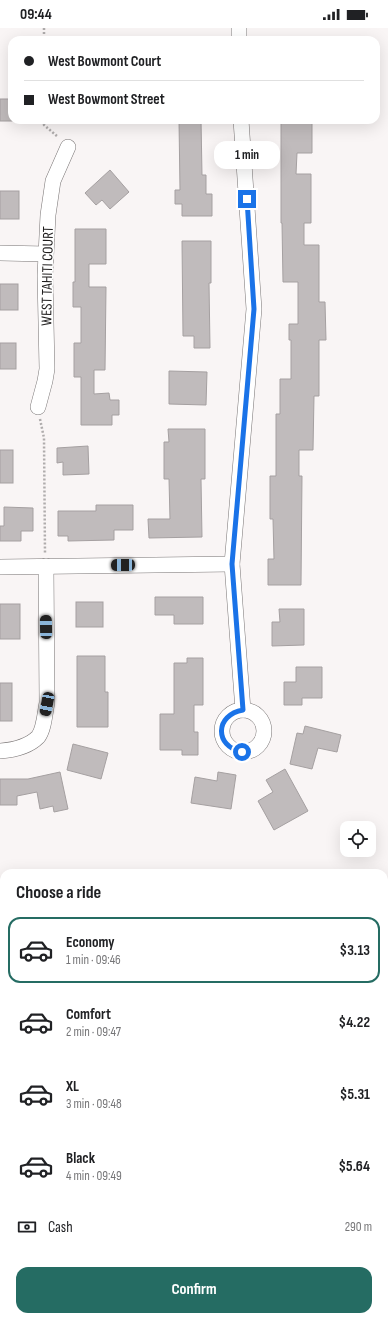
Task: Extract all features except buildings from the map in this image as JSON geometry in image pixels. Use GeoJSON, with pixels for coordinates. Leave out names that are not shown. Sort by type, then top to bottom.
{"type":"FeatureCollection","features":[{"type":"Feature","properties":{"kind":"street"},"geometry":{"type":"LineString","coordinates":[[241,124],[254,309],[232,564],[243,710]]}},
{"type":"Feature","properties":{"kind":"street","name":"WEST TAHITI COURT"},"geometry":{"type":"LineString","coordinates":[[38,407],[47,369],[46,254],[48,215],[53,181],[68,147]]}},
{"type":"Feature","properties":{"kind":"street"},"geometry":{"type":"LineString","coordinates":[[0,253],[46,254]]}},
{"type":"Feature","properties":{"kind":"street"},"geometry":{"type":"LineString","coordinates":[[0,567],[232,564]]}},
{"type":"Feature","properties":{"kind":"street"},"geometry":{"type":"LineString","coordinates":[[0,751],[13,750],[22,747],[38,736],[44,722],[47,704],[46,566]]}},
{"type":"Feature","properties":{"kind":"path"},"geometry":{"type":"LineString","coordinates":[[44,124],[68,147]]}},
{"type":"Feature","properties":{"kind":"path"},"geometry":{"type":"LineString","coordinates":[[38,407],[44,438],[46,566]]}},
{"type":"Feature","properties":{"kind":"route"},"geometry":{"type":"LineString","coordinates":[[242,752],[227,746],[221,730],[223,722],[228,716],[235,711],[243,710],[232,564],[254,309],[247,199]]}}]}
